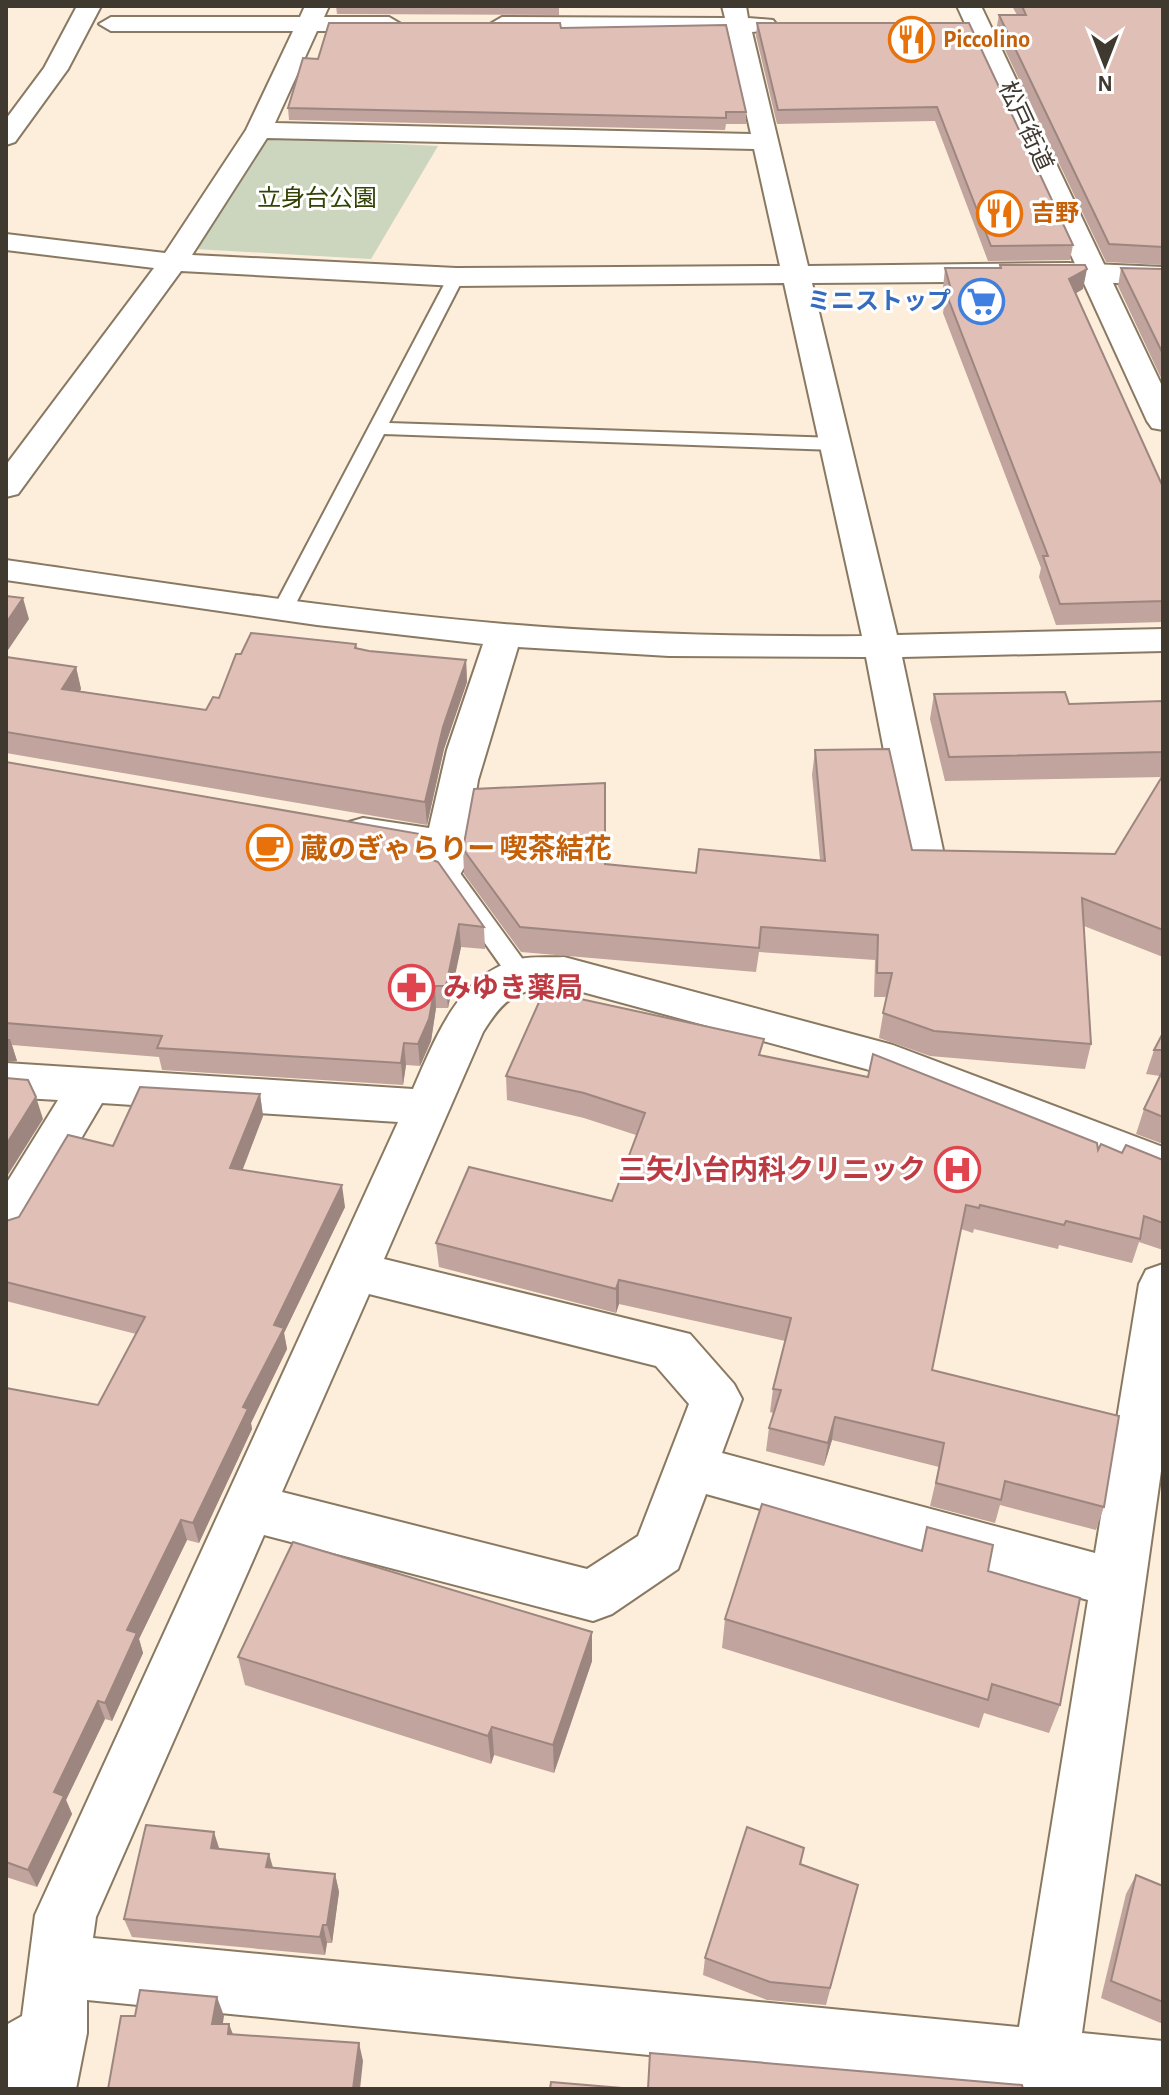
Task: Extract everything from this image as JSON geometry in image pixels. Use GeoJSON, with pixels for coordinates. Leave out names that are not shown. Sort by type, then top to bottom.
{"type":"FeatureCollection","features":[{"type":"Feature","properties":{"kind":"street"},"geometry":{"type":"LineString","coordinates":[[6,137],[56,69],[89,6]]}},
{"type":"Feature","properties":{"kind":"street"},"geometry":{"type":"LineString","coordinates":[[111,24],[313,15],[420,24]]}},
{"type":"Feature","properties":{"kind":"street"},"geometry":{"type":"LineString","coordinates":[[6,487],[173,262],[259,130],[313,15]]}},
{"type":"Feature","properties":{"kind":"street"},"geometry":{"type":"LineString","coordinates":[[483,24],[735,16],[783,25]]}},
{"type":"Feature","properties":{"kind":"street"},"geometry":{"type":"LineString","coordinates":[[735,16],[882,647],[924,855]]}},
{"type":"Feature","properties":{"kind":"street","name":"松戸街道"},"geometry":{"type":"LineString","coordinates":[[968,20],[1094,272],[1163,421]]}},
{"type":"Feature","properties":{"kind":"street"},"geometry":{"type":"LineString","coordinates":[[259,130],[766,142]]}},
{"type":"Feature","properties":{"kind":"street"},"geometry":{"type":"LineString","coordinates":[[6,242],[173,262],[456,277],[1094,272],[1163,276]]}},
{"type":"Feature","properties":{"kind":"street"},"geometry":{"type":"LineString","coordinates":[[6,570],[283,609],[504,635],[630,643],[882,647],[1163,640]]}},
{"type":"Feature","properties":{"kind":"street"},"geometry":{"type":"LineString","coordinates":[[325,824],[444,856],[472,735],[504,635]]}},
{"type":"Feature","properties":{"kind":"street"},"geometry":{"type":"LineString","coordinates":[[35,2061],[66,1915],[252,1508],[428,1107],[473,1011],[491,988],[520,974],[564,972],[877,1056],[1163,1166]]}},
{"type":"Feature","properties":{"kind":"street"},"geometry":{"type":"LineString","coordinates":[[6,1080],[428,1107]]}},
{"type":"Feature","properties":{"kind":"street"},"geometry":{"type":"LineString","coordinates":[[6,1224],[90,1085]]}},
{"type":"Feature","properties":{"kind":"street"},"geometry":{"type":"LineString","coordinates":[[252,1508],[593,1596],[659,1552],[716,1399],[672,1349],[355,1271]]}},
{"type":"Feature","properties":{"kind":"street"},"geometry":{"type":"LineString","coordinates":[[1046,2060],[1163,1284]]}},
{"type":"Feature","properties":{"kind":"street"},"geometry":{"type":"LineString","coordinates":[[690,1467],[1116,1583]]}},
{"type":"Feature","properties":{"kind":"street"},"geometry":{"type":"LineString","coordinates":[[57,1966],[1163,2073]]}},
{"type":"Feature","properties":{"kind":"lane"},"geometry":{"type":"LineString","coordinates":[[283,609],[381,428],[456,277]]}},
{"type":"Feature","properties":{"kind":"lane"},"geometry":{"type":"LineString","coordinates":[[381,428],[836,444]]}},
{"type":"Feature","properties":{"kind":"lane"},"geometry":{"type":"LineString","coordinates":[[444,856],[520,974]]}},
{"type":"Feature","properties":{"kind":"green space","name":"立身台公園"},"geometry":{"type":"Polygon","coordinates":[[[258,137],[438,146],[371,259],[195,249],[258,137]]]}},
{"type":"Feature","properties":{"kind":"building"},"geometry":{"type":"Polygon","coordinates":[[[1022,6],[1163,6],[1163,247],[1109,244],[999,15],[1026,15],[1022,6]]]}},
{"type":"Feature","properties":{"kind":"building"},"geometry":{"type":"Polygon","coordinates":[[[329,23],[560,23],[561,28],[726,25],[746,112],[726,112],[726,118],[288,108],[303,58],[318,59],[329,23]]]}},
{"type":"Feature","properties":{"kind":"building"},"geometry":{"type":"Polygon","coordinates":[[[757,23],[969,23],[1073,245],[991,246],[937,107],[778,110],[757,23]]]}},
{"type":"Feature","properties":{"kind":"building"},"geometry":{"type":"Polygon","coordinates":[[[1000,265],[1085,265],[1087,269],[1069,279],[1163,487],[1163,601],[1060,604],[1043,556],[1048,556],[946,293],[952,293],[945,268],[1001,268],[1000,265]]]}},
{"type":"Feature","properties":{"kind":"building"},"geometry":{"type":"Polygon","coordinates":[[[1121,268],[1163,269],[1163,354],[1121,268]]]}},
{"type":"Feature","properties":{"kind":"building"},"geometry":{"type":"Polygon","coordinates":[[[6,596],[23,598],[6,623],[6,596]]]}},
{"type":"Feature","properties":{"kind":"building"},"geometry":{"type":"Polygon","coordinates":[[[251,633],[356,644],[355,648],[369,651],[466,660],[443,727],[425,802],[6,732],[6,657],[76,667],[62,689],[206,710],[213,697],[219,698],[236,654],[241,654],[251,633]]]}},
{"type":"Feature","properties":{"kind":"building"},"geometry":{"type":"Polygon","coordinates":[[[1065,692],[1069,704],[1163,701],[1163,752],[949,757],[934,694],[1065,692]]]}},
{"type":"Feature","properties":{"kind":"building"},"geometry":{"type":"Polygon","coordinates":[[[889,749],[912,850],[1115,854],[1163,775],[1163,930],[1082,898],[1091,1044],[934,1031],[883,1013],[892,973],[877,973],[878,935],[761,927],[759,948],[520,927],[463,849],[474,789],[605,783],[605,864],[696,873],[699,849],[825,861],[815,750],[889,749]]]}},
{"type":"Feature","properties":{"kind":"building"},"geometry":{"type":"Polygon","coordinates":[[[6,762],[420,834],[420,847],[426,857],[438,862],[484,927],[459,924],[446,986],[435,986],[429,1019],[418,1044],[404,1043],[401,1063],[157,1048],[162,1036],[6,1023],[6,762]]]}},
{"type":"Feature","properties":{"kind":"building"},"geometry":{"type":"Polygon","coordinates":[[[544,991],[764,1039],[759,1055],[868,1077],[873,1054],[1097,1143],[1098,1150],[1101,1144],[1122,1153],[1126,1145],[1163,1160],[1163,1223],[1144,1216],[1140,1239],[1066,1221],[1064,1225],[980,1205],[979,1208],[966,1205],[932,1370],[1119,1416],[1104,1507],[1005,1481],[1001,1500],[936,1483],[944,1443],[835,1417],[828,1443],[769,1428],[781,1390],[773,1389],[791,1318],[619,1280],[616,1289],[436,1243],[469,1167],[612,1201],[645,1113],[584,1093],[506,1076],[544,991]]]}},
{"type":"Feature","properties":{"kind":"building"},"geometry":{"type":"Polygon","coordinates":[[[1163,1033],[1163,1050],[1154,1050],[1163,1033]]]}},
{"type":"Feature","properties":{"kind":"building"},"geometry":{"type":"Polygon","coordinates":[[[1163,1070],[1163,1117],[1144,1109],[1163,1070]]]}},
{"type":"Feature","properties":{"kind":"building"},"geometry":{"type":"Polygon","coordinates":[[[6,1078],[28,1080],[36,1097],[6,1145],[6,1078]]]}},
{"type":"Feature","properties":{"kind":"building"},"geometry":{"type":"Polygon","coordinates":[[[140,1087],[260,1094],[230,1168],[342,1185],[274,1325],[284,1328],[243,1407],[248,1409],[193,1523],[181,1520],[127,1630],[137,1633],[105,1703],[98,1701],[54,1792],[64,1796],[28,1870],[6,1862],[6,1388],[98,1405],[145,1317],[6,1282],[6,1221],[19,1217],[68,1135],[113,1146],[140,1087]]]}},
{"type":"Feature","properties":{"kind":"building"},"geometry":{"type":"Polygon","coordinates":[[[762,1504],[922,1551],[927,1527],[993,1545],[988,1571],[1080,1598],[1060,1705],[992,1684],[988,1700],[725,1619],[762,1504]]]}},
{"type":"Feature","properties":{"kind":"building"},"geometry":{"type":"Polygon","coordinates":[[[293,1542],[592,1632],[553,1745],[492,1727],[488,1736],[238,1657],[293,1542]]]}},
{"type":"Feature","properties":{"kind":"building"},"geometry":{"type":"Polygon","coordinates":[[[146,1825],[214,1832],[211,1848],[269,1854],[266,1867],[335,1874],[327,1925],[323,1925],[320,1937],[124,1919],[146,1825]]]}},
{"type":"Feature","properties":{"kind":"building"},"geometry":{"type":"Polygon","coordinates":[[[747,1827],[804,1848],[800,1864],[858,1885],[830,1988],[770,1982],[705,1958],[747,1827]]]}},
{"type":"Feature","properties":{"kind":"building"},"geometry":{"type":"Polygon","coordinates":[[[1136,1875],[1163,1886],[1163,2002],[1111,1981],[1136,1875]]]}},
{"type":"Feature","properties":{"kind":"building"},"geometry":{"type":"Polygon","coordinates":[[[140,1990],[217,1997],[212,2024],[229,2024],[228,2034],[359,2043],[353,2089],[108,2089],[121,2016],[135,2016],[140,1990]]]}},
{"type":"Feature","properties":{"kind":"building"},"geometry":{"type":"Polygon","coordinates":[[[650,2053],[1022,2085],[1023,2089],[648,2089],[650,2053]]]}},
{"type":"Feature","properties":{"kind":"building"},"geometry":{"type":"Polygon","coordinates":[[[551,2082],[634,2089],[550,2089],[551,2082]]]}},
{"type":"Feature","properties":{"kind":"place","name":"Piccolino"},"geometry":{"type":"Point","coordinates":[912,39]}},
{"type":"Feature","properties":{"kind":"place","name":"吉野"},"geometry":{"type":"Point","coordinates":[1000,213]}},
{"type":"Feature","properties":{"kind":"place","name":"ミニストップ"},"geometry":{"type":"Point","coordinates":[982,301]}},
{"type":"Feature","properties":{"kind":"place","name":"蔵のぎゃらりー 喫茶結花"},"geometry":{"type":"Point","coordinates":[269,848]}},
{"type":"Feature","properties":{"kind":"place","name":"みゆき薬局"},"geometry":{"type":"Point","coordinates":[412,987]}},
{"type":"Feature","properties":{"kind":"place","name":"三矢小台内科クリニック"},"geometry":{"type":"Point","coordinates":[957,1169]}}]}
